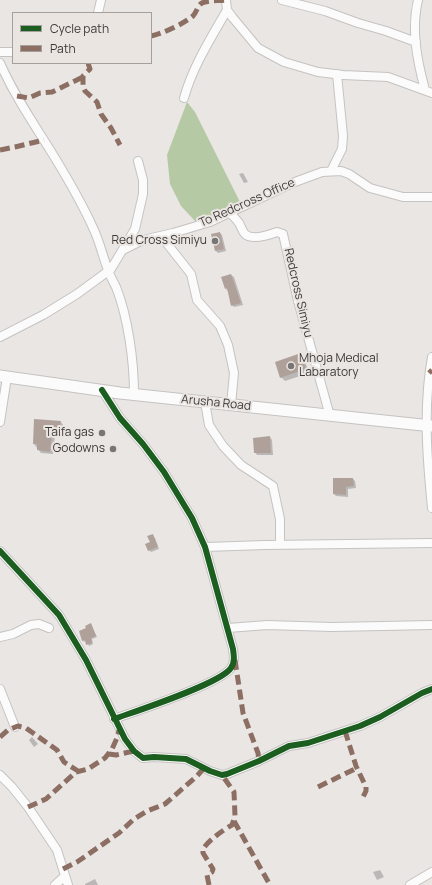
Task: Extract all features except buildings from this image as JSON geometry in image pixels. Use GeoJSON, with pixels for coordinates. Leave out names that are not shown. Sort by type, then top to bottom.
{"type":"FeatureCollection","features":[{"type":"Feature","properties":{"kind":"main road","name":"Arusha Road"},"geometry":{"type":"LineString","coordinates":[[4,376],[134,394],[330,416],[429,425]]}},
{"type":"Feature","properties":{"kind":"street"},"geometry":{"type":"LineString","coordinates":[[98,12],[101,0]]}},
{"type":"Feature","properties":{"kind":"street"},"geometry":{"type":"LineString","coordinates":[[226,0],[228,10],[258,48],[284,62],[318,72],[388,77],[428,92]]}},
{"type":"Feature","properties":{"kind":"street"},"geometry":{"type":"LineString","coordinates":[[282,0],[325,11],[416,42]]}},
{"type":"Feature","properties":{"kind":"street"},"geometry":{"type":"LineString","coordinates":[[418,0],[414,24],[418,65],[428,92]]}},
{"type":"Feature","properties":{"kind":"street"},"geometry":{"type":"LineString","coordinates":[[184,98],[189,81],[212,35],[228,10]]}},
{"type":"Feature","properties":{"kind":"street"},"geometry":{"type":"LineString","coordinates":[[0,52],[12,52]]}},
{"type":"Feature","properties":{"kind":"street"},"geometry":{"type":"LineString","coordinates":[[0,64],[15,94],[31,118],[82,206],[102,251],[108,272],[116,286],[124,315],[130,347],[134,394]]}},
{"type":"Feature","properties":{"kind":"street"},"geometry":{"type":"LineString","coordinates":[[331,171],[342,149],[343,136],[337,74]]}},
{"type":"Feature","properties":{"kind":"street"},"geometry":{"type":"LineString","coordinates":[[0,336],[43,315],[77,294],[111,269],[135,228],[143,194],[143,180],[138,161]]}},
{"type":"Feature","properties":{"kind":"street","name":"To Redcross Office"},"geometry":{"type":"LineString","coordinates":[[122,250],[143,240],[210,222],[295,182],[322,172],[341,171],[350,174],[370,188],[403,197],[432,197]]}},
{"type":"Feature","properties":{"kind":"street","name":"Redcross Simiyu"},"geometry":{"type":"LineString","coordinates":[[230,213],[239,222],[245,234],[248,236],[267,235],[277,232],[284,234],[298,301],[330,416]]}},
{"type":"Feature","properties":{"kind":"street"},"geometry":{"type":"LineString","coordinates":[[161,236],[191,274],[197,300],[220,326],[228,345],[234,373],[231,405]]}},
{"type":"Feature","properties":{"kind":"street"},"geometry":{"type":"LineString","coordinates":[[432,357],[429,373],[432,508]]}},
{"type":"Feature","properties":{"kind":"street"},"geometry":{"type":"LineString","coordinates":[[0,422],[4,376]]}},
{"type":"Feature","properties":{"kind":"street"},"geometry":{"type":"LineString","coordinates":[[102,390],[120,418],[164,472],[192,518],[205,547],[228,628],[234,658],[230,669],[212,681],[114,719]]}},
{"type":"Feature","properties":{"kind":"street"},"geometry":{"type":"LineString","coordinates":[[205,402],[209,425],[223,446],[241,465],[274,486],[280,519],[280,545]]}},
{"type":"Feature","properties":{"kind":"street"},"geometry":{"type":"LineString","coordinates":[[205,547],[432,543]]}},
{"type":"Feature","properties":{"kind":"street"},"geometry":{"type":"LineString","coordinates":[[0,551],[59,614],[86,660],[114,719],[129,746],[143,758],[154,757],[186,759],[210,771],[222,775],[239,770],[289,746],[308,744],[333,734],[352,729],[380,717],[422,693],[432,689]]}},
{"type":"Feature","properties":{"kind":"street"},"geometry":{"type":"LineString","coordinates":[[0,637],[12,634],[31,625],[38,624],[49,628]]}},
{"type":"Feature","properties":{"kind":"street"},"geometry":{"type":"LineString","coordinates":[[228,628],[267,625],[348,627],[432,625]]}},
{"type":"Feature","properties":{"kind":"street"},"geometry":{"type":"LineString","coordinates":[[0,689],[15,727]]}},
{"type":"Feature","properties":{"kind":"street"},"geometry":{"type":"LineString","coordinates":[[0,775],[28,807],[57,850],[68,885]]}},
{"type":"Feature","properties":{"kind":"street"},"geometry":{"type":"LineString","coordinates":[[410,885],[432,872]]}},
{"type":"Feature","properties":{"kind":"street"},"geometry":{"type":"LineString","coordinates":[[55,885],[65,876]]}},
{"type":"Feature","properties":{"kind":"green space"},"geometry":{"type":"Polygon","coordinates":[[[187,102],[195,112],[242,206],[196,222],[181,206],[170,184],[167,155],[187,102]]]}},
{"type":"Feature","properties":{"kind":"marked path"},"geometry":{"type":"LineString","coordinates":[[152,36],[167,31],[189,19],[204,2],[226,0]]}},
{"type":"Feature","properties":{"kind":"marked path"},"geometry":{"type":"LineString","coordinates":[[88,64],[90,69],[83,76],[83,86],[85,91],[97,102],[101,114],[111,128],[120,145]]}},
{"type":"Feature","properties":{"kind":"marked path"},"geometry":{"type":"LineString","coordinates":[[17,96],[29,98],[40,93],[52,92],[83,77]]}},
{"type":"Feature","properties":{"kind":"marked path"},"geometry":{"type":"LineString","coordinates":[[0,150],[44,140]]}},
{"type":"Feature","properties":{"kind":"marked path"},"geometry":{"type":"LineString","coordinates":[[429,373],[432,370]]}},
{"type":"Feature","properties":{"kind":"marked path"},"geometry":{"type":"LineString","coordinates":[[235,660],[243,713],[258,753],[259,761]]}},
{"type":"Feature","properties":{"kind":"marked path"},"geometry":{"type":"LineString","coordinates":[[0,737],[8,730],[18,726],[26,728],[57,750],[64,762],[78,771]]}},
{"type":"Feature","properties":{"kind":"marked path"},"geometry":{"type":"LineString","coordinates":[[28,807],[46,799],[76,772],[88,769],[105,758],[112,749],[119,730]]}},
{"type":"Feature","properties":{"kind":"marked path"},"geometry":{"type":"LineString","coordinates":[[345,731],[356,766],[366,787],[363,797]]}},
{"type":"Feature","properties":{"kind":"marked path"},"geometry":{"type":"LineString","coordinates":[[109,754],[116,755],[134,751]]}},
{"type":"Feature","properties":{"kind":"marked path"},"geometry":{"type":"LineString","coordinates":[[63,869],[77,862],[119,833],[134,819],[147,811],[165,804],[204,768]]}},
{"type":"Feature","properties":{"kind":"marked path"},"geometry":{"type":"LineString","coordinates":[[318,787],[357,768]]}},
{"type":"Feature","properties":{"kind":"marked path"},"geometry":{"type":"LineString","coordinates":[[209,885],[207,875],[212,872],[213,869],[203,853],[203,849],[216,836],[232,825],[235,816],[234,792],[222,775]]}},
{"type":"Feature","properties":{"kind":"marked path"},"geometry":{"type":"LineString","coordinates":[[234,821],[270,885]]}},
{"type":"Feature","properties":{"kind":"cycle path"},"geometry":{"type":"LineString","coordinates":[[102,390],[120,418],[143,444],[164,472],[192,518],[205,547],[234,657],[231,668],[211,682],[114,719]]}},
{"type":"Feature","properties":{"kind":"cycle path"},"geometry":{"type":"LineString","coordinates":[[0,551],[59,615],[86,660],[125,739],[134,751],[143,758],[154,757],[186,759],[210,771],[222,775],[227,774],[259,761],[289,746],[308,743],[360,726],[432,689]]}},
{"type":"Feature","properties":{"kind":"place","name":"Red Cross Simiyu"},"geometry":{"type":"Point","coordinates":[215,241]}},
{"type":"Feature","properties":{"kind":"place","name":"Mhoja Medical Labaratory"},"geometry":{"type":"Point","coordinates":[291,366]}},
{"type":"Feature","properties":{"kind":"place","name":"Taifa gas"},"geometry":{"type":"Point","coordinates":[102,433]}},
{"type":"Feature","properties":{"kind":"place","name":"Godowns"},"geometry":{"type":"Point","coordinates":[113,449]}}]}
